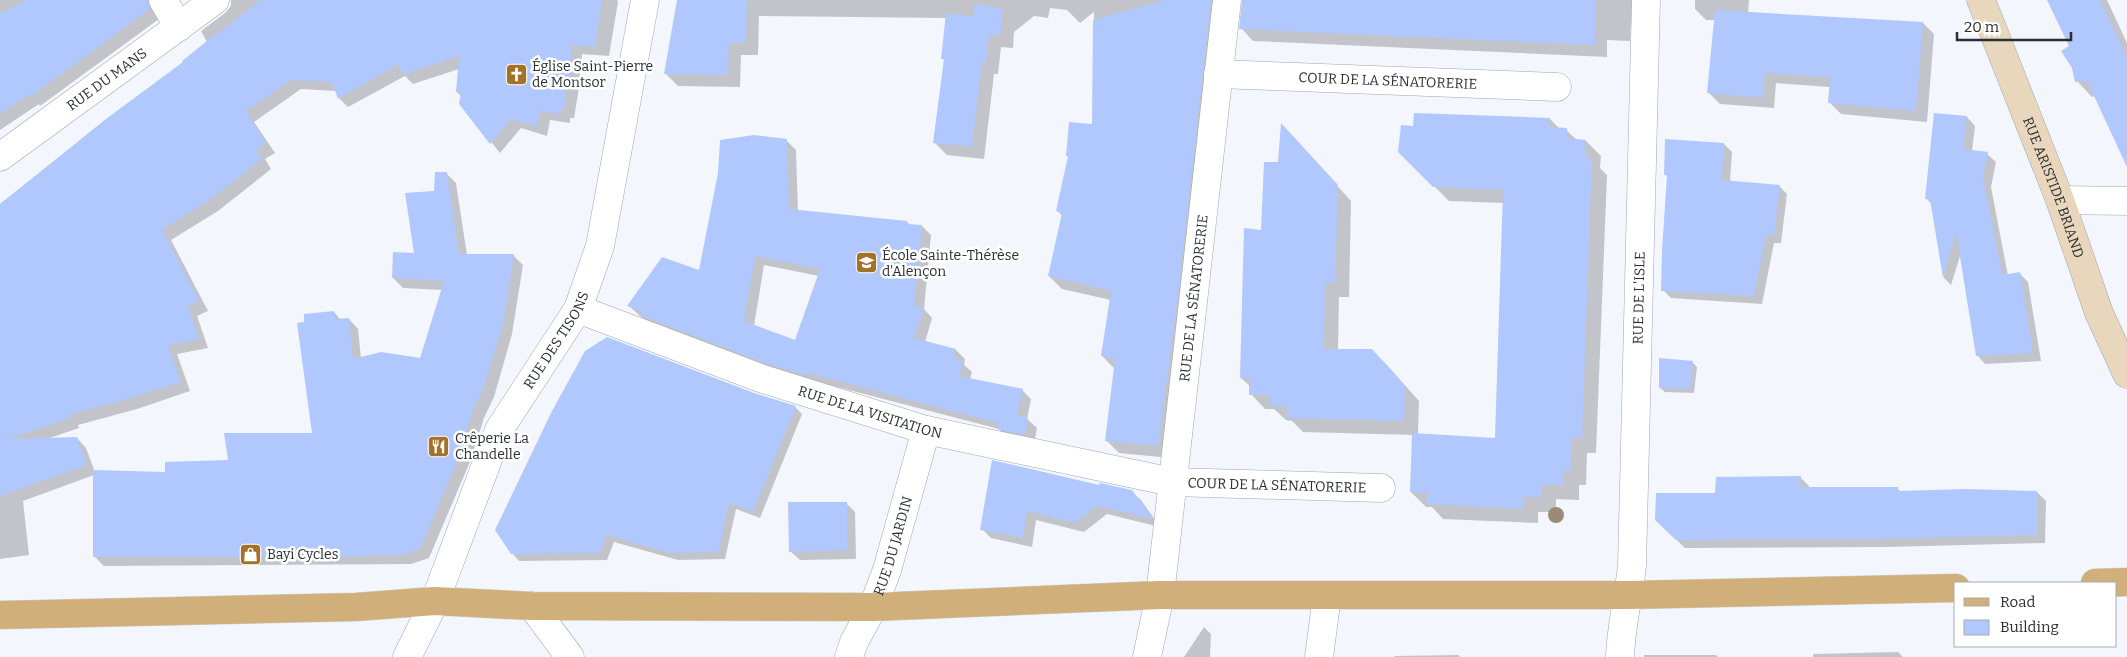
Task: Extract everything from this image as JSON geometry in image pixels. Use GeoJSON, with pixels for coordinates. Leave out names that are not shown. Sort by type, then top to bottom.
{"type":"FeatureCollection","features":[{"type":"Feature","properties":{"kind":"main road"},"geometry":{"type":"LineString","coordinates":[[0,615],[356,607],[435,602],[532,606],[873,607],[1160,596],[1629,595],[1954,588]]}},
{"type":"Feature","properties":{"kind":"street"},"geometry":{"type":"LineString","coordinates":[[163,0],[179,27]]}},
{"type":"Feature","properties":{"kind":"street","name":"RUE DU MANS"},"geometry":{"type":"LineString","coordinates":[[1,155],[215,0]]}},
{"type":"Feature","properties":{"kind":"street","name":"RUE DES TISONS"},"geometry":{"type":"LineString","coordinates":[[407,657],[435,602],[499,430],[578,309],[600,246],[645,0]]}},
{"type":"Feature","properties":{"kind":"street","name":"RUE DE LA SÉNATORERIE"},"geometry":{"type":"LineString","coordinates":[[1147,657],[1160,596],[1227,0]]}},
{"type":"Feature","properties":{"kind":"street","name":"RUE DE L'ISLE"},"geometry":{"type":"LineString","coordinates":[[1620,657],[1621,630],[1629,595],[1632,565],[1646,0]]}},
{"type":"Feature","properties":{"kind":"street","name":"RUE ARISTIDE BRIAND"},"geometry":{"type":"LineString","coordinates":[[1982,0],[2060,200],[2099,313],[2127,374]]}},
{"type":"Feature","properties":{"kind":"street","name":"COUR DE LA SÉNATORERIE"},"geometry":{"type":"LineString","coordinates":[[1218,74],[1557,87]]}},
{"type":"Feature","properties":{"kind":"street"},"geometry":{"type":"LineString","coordinates":[[2060,200],[2127,201]]}},
{"type":"Feature","properties":{"kind":"street","name":"RUE DE LA VISITATION"},"geometry":{"type":"LineString","coordinates":[[578,309],[760,378],[926,430],[1172,482]]}},
{"type":"Feature","properties":{"kind":"street","name":"RUE DU JARDIN"},"geometry":{"type":"LineString","coordinates":[[849,657],[854,642],[873,607],[887,570],[926,430]]}},
{"type":"Feature","properties":{"kind":"street","name":"COUR DE LA SÉNATORERIE"},"geometry":{"type":"LineString","coordinates":[[1172,482],[1381,488]]}},
{"type":"Feature","properties":{"kind":"street"},"geometry":{"type":"LineString","coordinates":[[1319,657],[1327,596]]}},
{"type":"Feature","properties":{"kind":"street"},"geometry":{"type":"LineString","coordinates":[[532,606],[570,657]]}},
{"type":"Feature","properties":{"kind":"building"},"geometry":{"type":"Polygon","coordinates":[[[25,0],[147,0],[150,9],[30,97],[28,95],[0,114],[0,14],[25,0]]]}},
{"type":"Feature","properties":{"kind":"building"},"geometry":{"type":"Polygon","coordinates":[[[261,0],[602,0],[595,47],[572,45],[569,85],[567,85],[564,109],[561,109],[560,114],[540,111],[537,127],[511,119],[490,144],[459,104],[461,93],[456,92],[459,56],[402,75],[399,64],[338,99],[332,82],[291,80],[246,111],[266,143],[256,149],[262,159],[208,201],[162,230],[199,301],[188,306],[199,339],[168,345],[181,382],[69,415],[70,418],[7,439],[77,437],[87,465],[0,496],[0,204],[106,119],[183,62],[207,41],[261,0]]]}},
{"type":"Feature","properties":{"kind":"building"},"geometry":{"type":"Polygon","coordinates":[[[677,0],[747,0],[746,43],[729,43],[728,75],[664,74],[677,0]]]}},
{"type":"Feature","properties":{"kind":"building"},"geometry":{"type":"Polygon","coordinates":[[[1165,0],[1211,0],[1176,310],[1158,446],[1105,441],[1115,359],[1101,356],[1111,291],[1048,276],[1062,213],[1056,211],[1068,156],[1066,156],[1069,122],[1092,124],[1093,20],[1165,0]]]}},
{"type":"Feature","properties":{"kind":"building"},"geometry":{"type":"Polygon","coordinates":[[[1242,0],[1596,0],[1595,45],[1239,29],[1242,0]]]}},
{"type":"Feature","properties":{"kind":"building"},"geometry":{"type":"Polygon","coordinates":[[[2047,0],[2100,0],[2127,58],[2127,167],[2087,81],[2075,82],[2072,68],[2061,51],[2069,46],[2047,0]]]}},
{"type":"Feature","properties":{"kind":"building"},"geometry":{"type":"Polygon","coordinates":[[[975,4],[1003,9],[1000,36],[989,35],[986,63],[982,62],[972,147],[933,143],[944,59],[941,59],[946,13],[973,16],[975,4]]]}},
{"type":"Feature","properties":{"kind":"building"},"geometry":{"type":"Polygon","coordinates":[[[1715,10],[1923,22],[1916,111],[1828,103],[1830,77],[1765,73],[1763,98],[1707,93],[1715,10]]]}},
{"type":"Feature","properties":{"kind":"building"},"geometry":{"type":"Polygon","coordinates":[[[1414,113],[1550,118],[1550,127],[1567,128],[1567,138],[1586,140],[1586,158],[1592,158],[1582,438],[1572,438],[1571,470],[1564,471],[1564,485],[1542,485],[1541,497],[1523,497],[1523,509],[1427,504],[1427,493],[1410,492],[1412,433],[1495,438],[1503,190],[1433,187],[1398,152],[1401,125],[1413,126],[1414,113]]]}},
{"type":"Feature","properties":{"kind":"building"},"geometry":{"type":"Polygon","coordinates":[[[1934,113],[1967,116],[1963,149],[1988,152],[1983,178],[2002,275],[2020,272],[2033,353],[1976,356],[1956,232],[1943,278],[1930,199],[1925,199],[1934,113]]]}},
{"type":"Feature","properties":{"kind":"building"},"geometry":{"type":"Polygon","coordinates":[[[1281,123],[1338,185],[1335,283],[1325,283],[1324,349],[1372,349],[1405,386],[1404,421],[1287,418],[1287,407],[1270,406],[1270,395],[1249,395],[1249,378],[1240,378],[1244,228],[1261,230],[1264,162],[1278,162],[1281,123]]]}},
{"type":"Feature","properties":{"kind":"building"},"geometry":{"type":"Polygon","coordinates":[[[754,135],[787,139],[789,209],[907,221],[907,224],[922,225],[914,306],[924,308],[914,338],[956,349],[954,359],[963,361],[959,376],[1023,389],[1017,415],[1028,418],[1025,435],[997,429],[998,423],[808,373],[807,376],[765,363],[639,315],[643,312],[627,306],[662,257],[699,270],[718,173],[720,140],[754,135]],[[755,256],[744,321],[795,340],[820,269],[755,256]]]}},
{"type":"Feature","properties":{"kind":"building"},"geometry":{"type":"Polygon","coordinates":[[[1665,139],[1724,143],[1722,180],[1780,185],[1774,236],[1766,235],[1754,296],[1661,291],[1667,175],[1664,175],[1665,139]]]}},
{"type":"Feature","properties":{"kind":"building"},"geometry":{"type":"Polygon","coordinates":[[[435,172],[447,172],[459,254],[514,254],[503,324],[484,387],[474,408],[464,439],[466,440],[420,549],[400,555],[320,557],[93,557],[93,470],[165,472],[165,462],[228,460],[224,433],[312,433],[297,323],[304,322],[304,314],[334,311],[335,319],[349,318],[353,359],[381,352],[420,358],[444,281],[392,278],[393,252],[414,253],[405,193],[434,191],[435,172]]]}},
{"type":"Feature","properties":{"kind":"building"},"geometry":{"type":"Polygon","coordinates":[[[607,337],[754,393],[796,406],[753,512],[729,503],[718,552],[669,553],[607,535],[600,553],[511,554],[495,530],[552,411],[585,351],[607,337]]]}},
{"type":"Feature","properties":{"kind":"building"},"geometry":{"type":"Polygon","coordinates":[[[1659,358],[1693,361],[1690,389],[1659,388],[1659,358]]]}},
{"type":"Feature","properties":{"kind":"building"},"geometry":{"type":"Polygon","coordinates":[[[992,460],[1099,485],[1100,483],[1132,490],[1153,519],[1097,506],[1075,523],[1027,511],[1023,538],[980,530],[992,460]]]}},
{"type":"Feature","properties":{"kind":"building"},"geometry":{"type":"Polygon","coordinates":[[[1801,476],[1800,487],[1898,487],[1898,491],[1966,489],[2037,491],[2037,535],[1877,539],[1676,540],[1655,520],[1656,493],[1715,493],[1716,477],[1801,476]]]}},
{"type":"Feature","properties":{"kind":"building"},"geometry":{"type":"Polygon","coordinates":[[[788,502],[847,502],[847,550],[789,552],[788,502]]]}},
{"type":"Feature","properties":{"kind":"place","name":"Église Saint-Pierre de Montsor"},"geometry":{"type":"Point","coordinates":[516,74]}},
{"type":"Feature","properties":{"kind":"place","name":"École Sainte-Thérèse d'Alençon"},"geometry":{"type":"Point","coordinates":[866,263]}},
{"type":"Feature","properties":{"kind":"place","name":"Crêperie La Chandelle"},"geometry":{"type":"Point","coordinates":[439,446]}},
{"type":"Feature","properties":{"kind":"place","name":"Bayi Cycles"},"geometry":{"type":"Point","coordinates":[251,554]}}]}
